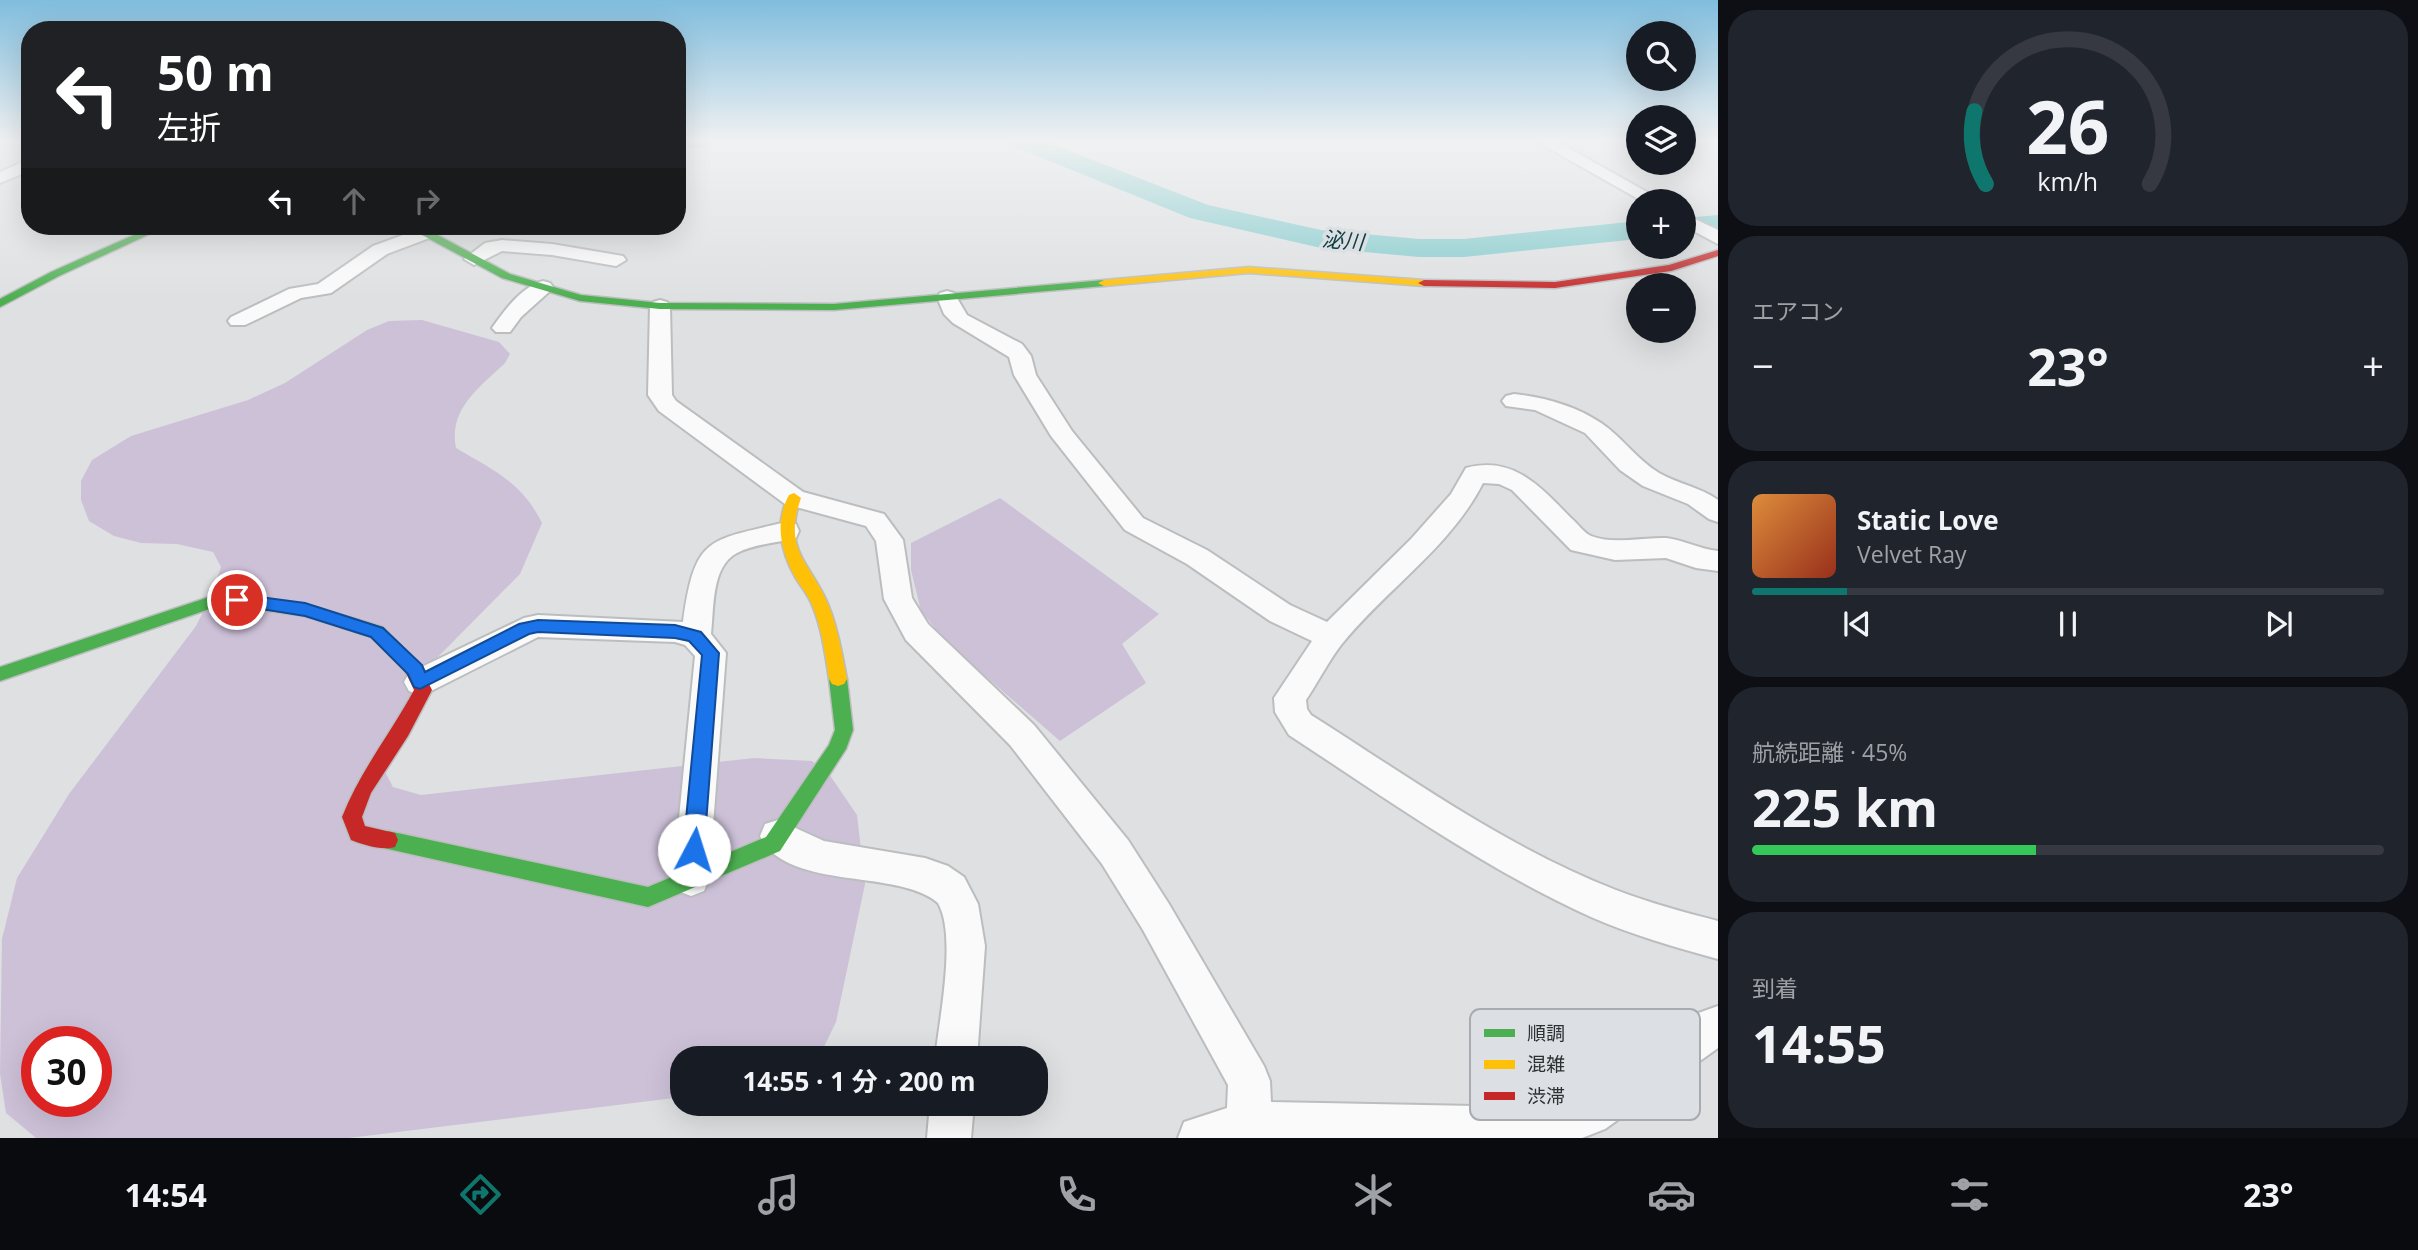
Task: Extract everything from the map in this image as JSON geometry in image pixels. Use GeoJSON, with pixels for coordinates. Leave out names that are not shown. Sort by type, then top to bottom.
{"type":"FeatureCollection","features":[{"type":"Feature","properties":{"kind":"street"},"geometry":{"type":"LineString","coordinates":[[0,304],[55,274],[142,235]]}},
{"type":"Feature","properties":{"kind":"street"},"geometry":{"type":"LineString","coordinates":[[238,321],[296,293],[324,289],[380,250],[420,235]]}},
{"type":"Feature","properties":{"kind":"street"},"geometry":{"type":"LineString","coordinates":[[429,235],[506,276],[599,302],[660,306],[834,307],[1249,270],[1425,283],[1555,285],[1671,268],[1718,253]]}},
{"type":"Feature","properties":{"kind":"street"},"geometry":{"type":"LineString","coordinates":[[474,259],[494,246],[510,245],[576,252],[617,260]]}},
{"type":"Feature","properties":{"kind":"street"},"geometry":{"type":"LineString","coordinates":[[503,328],[513,313],[543,287]]}},
{"type":"Feature","properties":{"kind":"street"},"geometry":{"type":"LineString","coordinates":[[947,298],[954,314],[960,319],[1014,349],[1020,356],[1024,375],[1056,426],[1133,524],[1197,557],[1280,613],[1331,637]]}},
{"type":"Feature","properties":{"kind":"street"},"geometry":{"type":"LineString","coordinates":[[660,306],[660,395],[667,406],[793,498],[875,520],[889,540],[898,599],[916,632],[1022,735],[1115,852],[1156,917],[1249,1082],[1244,1131]]}},
{"type":"Feature","properties":{"kind":"street"},"geometry":{"type":"LineString","coordinates":[[1514,401],[1540,404],[1593,428],[1629,464],[1652,480],[1697,498],[1718,513]]}},
{"type":"Feature","properties":{"kind":"street"},"geometry":{"type":"LineString","coordinates":[[1718,561],[1696,558],[1668,548],[1615,550],[1581,542],[1521,485],[1504,476],[1475,474],[1462,499],[1421,546],[1331,637],[1290,698],[1292,712],[1300,725],[1500,852],[1596,899],[1680,932],[1718,940]]}},
{"type":"Feature","properties":{"kind":"street"},"geometry":{"type":"LineString","coordinates":[[0,674],[221,599],[305,610],[377,632],[415,670],[423,690],[402,731],[363,789],[352,817],[358,834],[649,897],[773,844],[837,749],[844,730],[835,658],[818,599],[799,570],[786,531],[787,514],[793,498]]}},
{"type":"Feature","properties":{"kind":"street"},"geometry":{"type":"LineString","coordinates":[[695,636],[707,565],[716,554],[726,547],[786,531]]}},
{"type":"Feature","properties":{"kind":"street"},"geometry":{"type":"LineString","coordinates":[[420,682],[524,629],[538,626],[675,631],[695,636],[711,653],[691,879]]}},
{"type":"Feature","properties":{"kind":"street"},"geometry":{"type":"LineString","coordinates":[[778,836],[802,853],[824,859],[906,870],[950,889],[963,911],[966,936],[957,1046]]}},
{"type":"Feature","properties":{"kind":"street"},"geometry":{"type":"LineString","coordinates":[[1700,1035],[1718,1027]]}},
{"type":"Feature","properties":{"kind":"street"},"geometry":{"type":"LineString","coordinates":[[949,1138],[951,1116]]}},
{"type":"Feature","properties":{"kind":"street"},"geometry":{"type":"LineString","coordinates":[[1200,1138],[1244,1131],[1532,1129],[1567,1120]]}},
{"type":"Feature","properties":{"kind":"shaded area"},"geometry":{"type":"Polygon","coordinates":[[[422,320],[499,342],[510,354],[505,363],[476,390],[461,410],[455,434],[456,448],[516,487],[542,523],[520,574],[428,667],[378,759],[393,787],[421,795],[754,758],[812,761],[829,774],[857,815],[865,884],[836,1022],[824,1046],[670,1046],[670,1098],[349,1138],[36,1138],[6,1113],[0,1074],[2,939],[17,878],[69,794],[196,626],[212,594],[221,567],[213,552],[177,544],[141,543],[114,536],[89,521],[81,500],[81,481],[92,460],[131,436],[248,400],[285,383],[367,330],[389,321],[422,320]]]}},
{"type":"Feature","properties":{"kind":"shaded area"},"geometry":{"type":"Polygon","coordinates":[[[1000,498],[1159,614],[1122,644],[1146,683],[1060,741],[947,643],[921,611],[911,570],[911,543],[1000,498]]]}},
{"type":"Feature","properties":{"kind":"waterway","name":"泌川"},"geometry":{"type":"LineString","coordinates":[[1155,194],[1200,212],[1321,239],[1419,248],[1464,248],[1626,231]]}},
{"type":"Feature","properties":{"kind":"waterway","name":"泌川"},"geometry":{"type":"LineString","coordinates":[[1696,225],[1718,224]]}},
{"type":"Feature","properties":{"kind":"traffic: fast"},"geometry":{"type":"LineString","coordinates":[[0,304],[55,274],[142,235]]}},
{"type":"Feature","properties":{"kind":"traffic: fast"},"geometry":{"type":"LineString","coordinates":[[430,235],[506,276],[580,298],[660,306],[834,307],[1104,283]]}},
{"type":"Feature","properties":{"kind":"traffic: fast"},"geometry":{"type":"LineString","coordinates":[[0,674],[221,599],[305,610],[377,632],[412,667]]}},
{"type":"Feature","properties":{"kind":"traffic: fast"},"geometry":{"type":"LineString","coordinates":[[388,840],[648,897],[773,844],[837,749],[844,730],[838,679]]}},
{"type":"Feature","properties":{"kind":"traffic: slow"},"geometry":{"type":"LineString","coordinates":[[1104,283],[1249,270],[1424,283]]}},
{"type":"Feature","properties":{"kind":"traffic: slow"},"geometry":{"type":"LineString","coordinates":[[794,498],[788,517],[789,544],[800,571],[822,608],[838,679]]}},
{"type":"Feature","properties":{"kind":"traffic: jam"},"geometry":{"type":"LineString","coordinates":[[1424,283],[1555,285],[1671,268],[1718,253]]}},
{"type":"Feature","properties":{"kind":"traffic: jam"},"geometry":{"type":"LineString","coordinates":[[388,840],[358,834],[352,817],[363,789],[402,731],[423,690],[412,667]]}},
{"type":"Feature","properties":{"kind":"route"},"geometry":{"type":"LineString","coordinates":[[237,600],[305,610],[377,632],[415,670],[420,682],[524,629],[538,626],[675,631],[695,636],[711,653],[694,850]]}}]}
